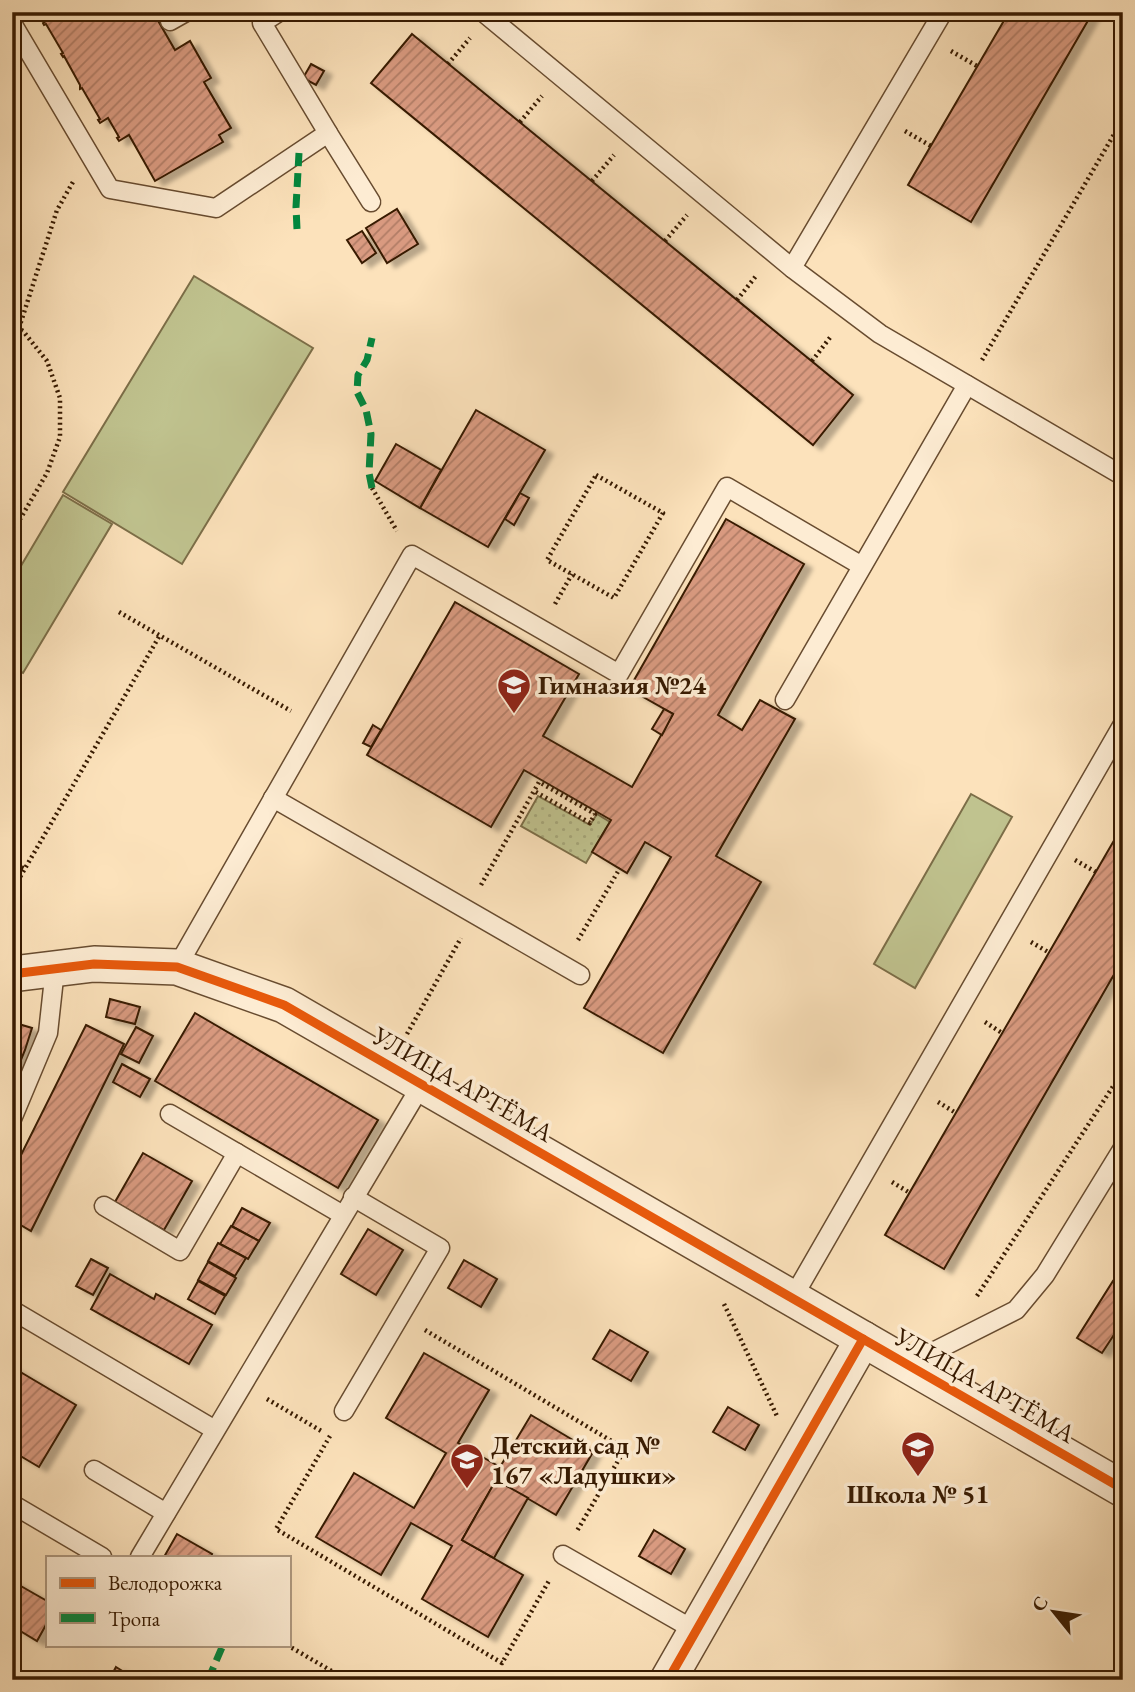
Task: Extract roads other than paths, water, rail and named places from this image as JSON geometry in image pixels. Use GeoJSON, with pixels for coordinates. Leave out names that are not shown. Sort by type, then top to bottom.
{"type":"FeatureCollection","features":[{"type":"Feature","properties":{"kind":"street","name":"УЛИЦА АРТЁМА"},"geometry":{"type":"LineString","coordinates":[[12,975],[94,964],[177,967],[284,1005],[1123,1489]]}},
{"type":"Feature","properties":{"kind":"street","name":"УЛИЦА АРТЁМА"},"geometry":{"type":"LineString","coordinates":[[668,1680],[863,1339]]}},
{"type":"Feature","properties":{"kind":"lane"},"geometry":{"type":"LineString","coordinates":[[279,12],[259,17],[371,202]]}},
{"type":"Feature","properties":{"kind":"lane"},"geometry":{"type":"LineString","coordinates":[[483,12],[792,268],[880,334],[1123,476]]}},
{"type":"Feature","properties":{"kind":"lane"},"geometry":{"type":"LineString","coordinates":[[792,268],[943,12]]}},
{"type":"Feature","properties":{"kind":"lane"},"geometry":{"type":"LineString","coordinates":[[12,23],[110,189],[216,208],[328,133]]}},
{"type":"Feature","properties":{"kind":"lane"},"geometry":{"type":"LineString","coordinates":[[785,700],[967,385]]}},
{"type":"Feature","properties":{"kind":"lane"},"geometry":{"type":"LineString","coordinates":[[177,967],[412,555],[619,674],[727,487],[862,566]]}},
{"type":"Feature","properties":{"kind":"lane"},"geometry":{"type":"LineString","coordinates":[[792,1298],[1123,724]]}},
{"type":"Feature","properties":{"kind":"lane"},"geometry":{"type":"LineString","coordinates":[[274,798],[580,975]]}},
{"type":"Feature","properties":{"kind":"lane"},"geometry":{"type":"LineString","coordinates":[[12,1119],[48,1033],[55,969]]}},
{"type":"Feature","properties":{"kind":"lane"},"geometry":{"type":"LineString","coordinates":[[141,1556],[422,1084]]}},
{"type":"Feature","properties":{"kind":"lane"},"geometry":{"type":"LineString","coordinates":[[170,1114],[343,1215]]}},
{"type":"Feature","properties":{"kind":"lane"},"geometry":{"type":"LineString","coordinates":[[907,1365],[1016,1310],[1045,1275],[1123,1148]]}},
{"type":"Feature","properties":{"kind":"lane"},"geometry":{"type":"LineString","coordinates":[[104,1206],[180,1251],[237,1153]]}},
{"type":"Feature","properties":{"kind":"lane"},"geometry":{"type":"LineString","coordinates":[[344,1411],[440,1248],[354,1197]]}},
{"type":"Feature","properties":{"kind":"lane"},"geometry":{"type":"LineString","coordinates":[[12,1310],[215,1430]]}},
{"type":"Feature","properties":{"kind":"lane"},"geometry":{"type":"LineString","coordinates":[[94,1470],[166,1513]]}},
{"type":"Feature","properties":{"kind":"lane"},"geometry":{"type":"LineString","coordinates":[[12,1504],[100,1556]]}},
{"type":"Feature","properties":{"kind":"lane"},"geometry":{"type":"LineString","coordinates":[[563,1555],[696,1631]]}},
{"type":"Feature","properties":{"kind":"place","name":"Гимназия №24"},"geometry":{"type":"Point","coordinates":[514,715]}},
{"type":"Feature","properties":{"kind":"place","name":"Школа № 51"},"geometry":{"type":"Point","coordinates":[918,1478]}},
{"type":"Feature","properties":{"kind":"place","name":"Детский сад № 167 «Ладушки»"},"geometry":{"type":"Point","coordinates":[467,1490]}}]}
